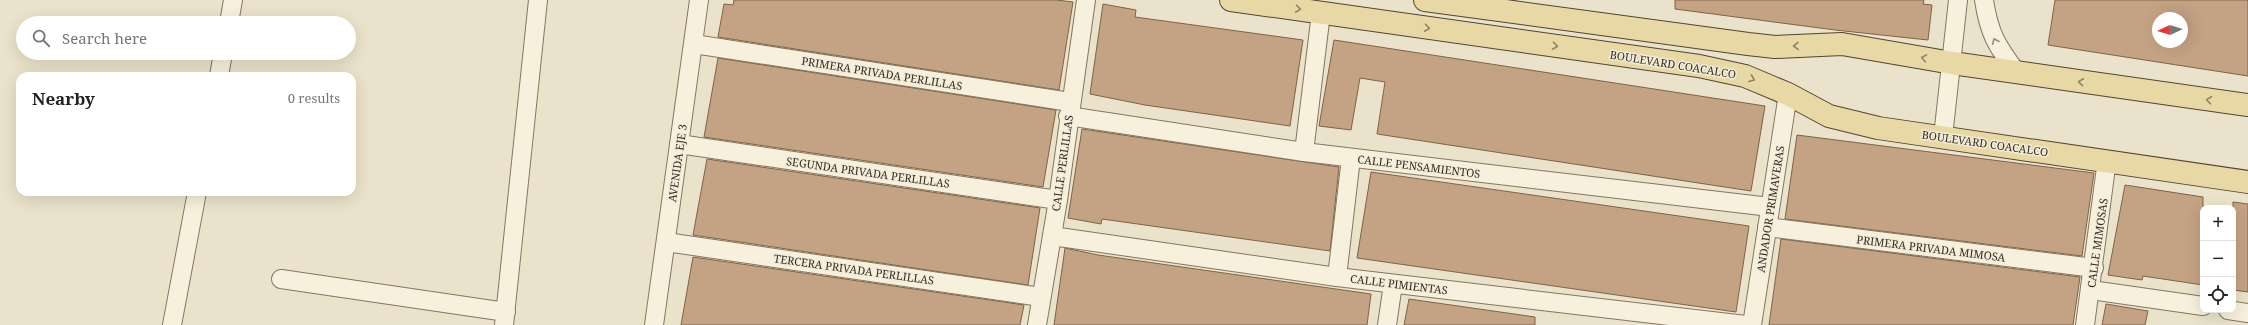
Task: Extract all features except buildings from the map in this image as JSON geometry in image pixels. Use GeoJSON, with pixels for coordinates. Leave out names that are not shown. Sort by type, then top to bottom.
{"type":"FeatureCollection","features":[{"type":"Feature","properties":{"kind":"main road","name":"BOULEVARD COACALCO"},"geometry":{"type":"LineString","coordinates":[[1232,0],[1699,66],[1744,76],[1788,94],[1829,116],[1878,128],[2108,160],[2248,182]]}},
{"type":"Feature","properties":{"kind":"main road"},"geometry":{"type":"LineString","coordinates":[[1425,0],[1741,44],[1775,47],[1842,44],[2017,73],[2248,105]]}},
{"type":"Feature","properties":{"kind":"street"},"geometry":{"type":"LineString","coordinates":[[230,16],[233,0]]}},
{"type":"Feature","properties":{"kind":"street"},"geometry":{"type":"LineString","coordinates":[[281,279],[505,319],[538,0]]}},
{"type":"Feature","properties":{"kind":"street","name":"AVENIDA EJE 3"},"geometry":{"type":"LineString","coordinates":[[654,325],[699,0]]}},
{"type":"Feature","properties":{"kind":"street","name":"CALLE PERLILLAS"},"geometry":{"type":"LineString","coordinates":[[1037,325],[1058,200],[1069,109],[1086,0]]}},
{"type":"Feature","properties":{"kind":"street"},"geometry":{"type":"LineString","coordinates":[[1943,137],[1958,0]]}},
{"type":"Feature","properties":{"kind":"street"},"geometry":{"type":"LineString","coordinates":[[1984,0],[1988,24],[1998,47],[2017,73]]}},
{"type":"Feature","properties":{"kind":"street"},"geometry":{"type":"LineString","coordinates":[[1304,152],[1321,13]]}},
{"type":"Feature","properties":{"kind":"street","name":"PRIMERA PRIVADA PERLILLAS"},"geometry":{"type":"LineString","coordinates":[[694,44],[1069,109]]}},
{"type":"Feature","properties":{"kind":"street"},"geometry":{"type":"LineString","coordinates":[[220,72],[222,60]]}},
{"type":"Feature","properties":{"kind":"street","name":"ANDADOR PRIMAVERAS"},"geometry":{"type":"LineString","coordinates":[[1752,325],[1788,94]]}},
{"type":"Feature","properties":{"kind":"street","name":"CALLE PENSAMIENTOS"},"geometry":{"type":"LineString","coordinates":[[1069,109],[1304,152],[1770,208]]}},
{"type":"Feature","properties":{"kind":"street","name":"SEGUNDA PRIVADA PERLILLAS"},"geometry":{"type":"LineString","coordinates":[[679,144],[1058,200]]}},
{"type":"Feature","properties":{"kind":"street"},"geometry":{"type":"LineString","coordinates":[[1337,277],[1351,158]]}},
{"type":"Feature","properties":{"kind":"street","name":"CALLE MIMOSAS"},"geometry":{"type":"LineString","coordinates":[[2085,325],[2108,160]]}},
{"type":"Feature","properties":{"kind":"street"},"geometry":{"type":"LineString","coordinates":[[172,325],[196,196]]}},
{"type":"Feature","properties":{"kind":"street","name":"PRIMERA PRIVADA MIMOSA"},"geometry":{"type":"LineString","coordinates":[[1767,227],[2094,268]]}},
{"type":"Feature","properties":{"kind":"street","name":"CALLE PIMIENTAS"},"geometry":{"type":"LineString","coordinates":[[1052,236],[1337,277],[1746,325]]}},
{"type":"Feature","properties":{"kind":"street","name":"TERCERA PRIVADA PERLILLAS"},"geometry":{"type":"LineString","coordinates":[[666,242],[1041,297]]}},
{"type":"Feature","properties":{"kind":"street"},"geometry":{"type":"LineString","coordinates":[[1387,325],[1393,284]]}},
{"type":"Feature","properties":{"kind":"street"},"geometry":{"type":"LineString","coordinates":[[2091,290],[2200,306]]}},
{"type":"Feature","properties":{"kind":"street"},"geometry":{"type":"LineString","coordinates":[[2236,311],[2248,313]]}}]}
